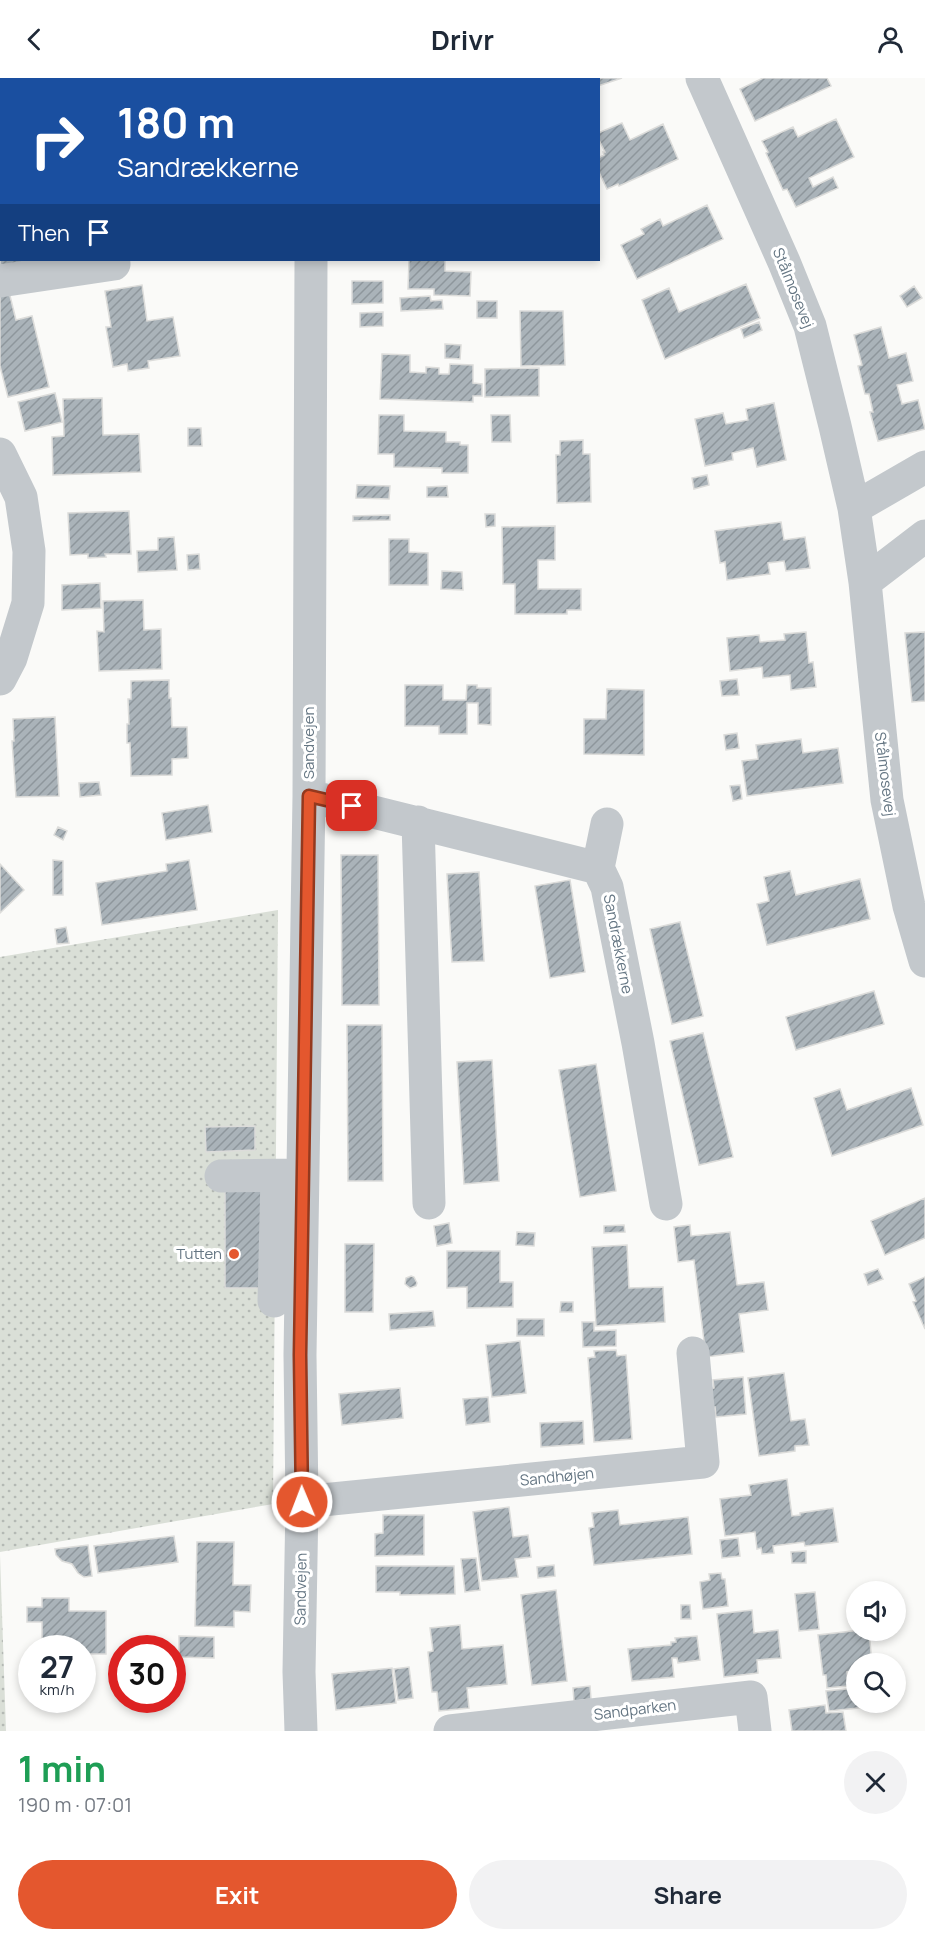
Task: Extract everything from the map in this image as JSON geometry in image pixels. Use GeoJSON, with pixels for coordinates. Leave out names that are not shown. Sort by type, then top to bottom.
{"type":"FeatureCollection","features":[{"type":"Feature","properties":{"kind":"street","name":"Stålmosevej"},"geometry":{"type":"LineString","coordinates":[[702,78],[810,326],[854,508],[865,582],[887,800],[909,906],[925,962]]}},
{"type":"Feature","properties":{"kind":"street","name":"Sandvejen"},"geometry":{"type":"LineString","coordinates":[[301,1731],[299,1672],[302,1502],[300,1355],[290,1175],[309,796],[311,261]]}},
{"type":"Feature","properties":{"kind":"street"},"geometry":{"type":"LineString","coordinates":[[0,281],[114,264]]}},
{"type":"Feature","properties":{"kind":"street"},"geometry":{"type":"LineString","coordinates":[[0,454],[21,497],[29,551],[28,603],[11,658],[0,679]]}},
{"type":"Feature","properties":{"kind":"street"},"geometry":{"type":"LineString","coordinates":[[854,508],[925,467]]}},
{"type":"Feature","properties":{"kind":"street"},"geometry":{"type":"LineString","coordinates":[[865,582],[925,536]]}},
{"type":"Feature","properties":{"kind":"street"},"geometry":{"type":"LineString","coordinates":[[309,796],[598,868],[607,824]]}},
{"type":"Feature","properties":{"kind":"street"},"geometry":{"type":"LineString","coordinates":[[418,822],[429,1203]]}},
{"type":"Feature","properties":{"kind":"street","name":"Sandrækkerne"},"geometry":{"type":"LineString","coordinates":[[598,868],[607,887],[638,1043],[666,1204]]}},
{"type":"Feature","properties":{"kind":"street"},"geometry":{"type":"LineString","coordinates":[[221,1176],[290,1175],[274,1301]]}},
{"type":"Feature","properties":{"kind":"street","name":"Sandhøjen"},"geometry":{"type":"LineString","coordinates":[[302,1502],[703,1462],[693,1353]]}},
{"type":"Feature","properties":{"kind":"street","name":"Sandparken"},"geometry":{"type":"LineString","coordinates":[[450,1731],[751,1697],[755,1731]]}},
{"type":"Feature","properties":{"kind":"shaded area"},"geometry":{"type":"Polygon","coordinates":[[[278,910],[273,1504],[0,1552],[0,957],[278,910]]]}},
{"type":"Feature","properties":{"kind":"shaded area"},"geometry":{"type":"Polygon","coordinates":[[[0,1555],[6,1731],[0,1731],[0,1555]]]}},
{"type":"Feature","properties":{"kind":"building"},"geometry":{"type":"Polygon","coordinates":[[[600,78],[622,78],[600,85],[600,78]]]}},
{"type":"Feature","properties":{"kind":"building"},"geometry":{"type":"Polygon","coordinates":[[[763,78],[827,78],[831,86],[755,121],[740,89],[763,78]]]}},
{"type":"Feature","properties":{"kind":"building"},"geometry":{"type":"Polygon","coordinates":[[[836,119],[854,157],[809,178],[813,187],[833,177],[838,188],[796,207],[787,189],[783,190],[762,141],[793,127],[798,137],[836,119]]]}},
{"type":"Feature","properties":{"kind":"building"},"geometry":{"type":"Polygon","coordinates":[[[622,123],[630,140],[663,124],[678,159],[619,186],[618,184],[607,189],[600,174],[600,157],[605,152],[600,142],[600,132],[622,123]]]}},
{"type":"Feature","properties":{"kind":"building"},"geometry":{"type":"Polygon","coordinates":[[[707,205],[723,239],[637,279],[621,245],[644,234],[641,229],[660,219],[663,226],[707,205]]]}},
{"type":"Feature","properties":{"kind":"building"},"geometry":{"type":"Polygon","coordinates":[[[0,261],[22,261],[22,264],[0,267],[0,261]]]}},
{"type":"Feature","properties":{"kind":"building"},"geometry":{"type":"Polygon","coordinates":[[[409,261],[445,261],[445,271],[471,272],[470,296],[434,295],[434,289],[408,289],[409,261]]]}},
{"type":"Feature","properties":{"kind":"building"},"geometry":{"type":"Polygon","coordinates":[[[352,281],[383,281],[383,303],[352,304],[352,281]]]}},
{"type":"Feature","properties":{"kind":"building"},"geometry":{"type":"Polygon","coordinates":[[[746,284],[760,318],[665,359],[642,300],[669,288],[679,312],[746,284]]]}},
{"type":"Feature","properties":{"kind":"building"},"geometry":{"type":"Polygon","coordinates":[[[142,285],[147,321],[173,317],[180,356],[148,361],[149,368],[128,371],[127,364],[113,367],[106,327],[111,327],[105,291],[142,285]]]}},
{"type":"Feature","properties":{"kind":"building"},"geometry":{"type":"Polygon","coordinates":[[[914,286],[922,298],[907,307],[900,296],[914,286]]]}},
{"type":"Feature","properties":{"kind":"building"},"geometry":{"type":"Polygon","coordinates":[[[9,292],[16,320],[32,316],[49,387],[8,397],[0,366],[0,294],[9,292]]]}},
{"type":"Feature","properties":{"kind":"building"},"geometry":{"type":"Polygon","coordinates":[[[430,296],[431,301],[442,300],[443,309],[401,311],[400,298],[430,296]]]}},
{"type":"Feature","properties":{"kind":"building"},"geometry":{"type":"Polygon","coordinates":[[[477,301],[497,301],[497,318],[477,318],[477,301]]]}},
{"type":"Feature","properties":{"kind":"building"},"geometry":{"type":"Polygon","coordinates":[[[520,311],[563,311],[565,365],[521,366],[520,311]]]}},
{"type":"Feature","properties":{"kind":"building"},"geometry":{"type":"Polygon","coordinates":[[[383,312],[383,326],[360,327],[360,313],[383,312]]]}},
{"type":"Feature","properties":{"kind":"building"},"geometry":{"type":"Polygon","coordinates":[[[759,322],[762,330],[744,338],[741,329],[759,322]]]}},
{"type":"Feature","properties":{"kind":"building"},"geometry":{"type":"Polygon","coordinates":[[[881,327],[889,358],[906,353],[913,381],[897,385],[902,404],[918,400],[925,429],[878,441],[870,412],[873,412],[869,394],[865,394],[858,366],[862,365],[854,335],[881,327]]]}},
{"type":"Feature","properties":{"kind":"building"},"geometry":{"type":"Polygon","coordinates":[[[445,344],[461,345],[460,359],[445,358],[445,344]]]}},
{"type":"Feature","properties":{"kind":"building"},"geometry":{"type":"Polygon","coordinates":[[[382,354],[410,355],[410,372],[426,373],[426,367],[439,368],[439,374],[449,374],[450,364],[473,365],[473,383],[482,384],[482,396],[473,396],[473,402],[380,399],[382,354]]]}},
{"type":"Feature","properties":{"kind":"building"},"geometry":{"type":"Polygon","coordinates":[[[539,368],[539,396],[485,397],[485,369],[539,368]]]}},
{"type":"Feature","properties":{"kind":"building"},"geometry":{"type":"Polygon","coordinates":[[[55,393],[62,422],[25,431],[18,402],[55,393]]]}},
{"type":"Feature","properties":{"kind":"building"},"geometry":{"type":"Polygon","coordinates":[[[102,398],[103,435],[139,434],[141,472],[53,475],[52,437],[64,436],[63,399],[102,398]]]}},
{"type":"Feature","properties":{"kind":"building"},"geometry":{"type":"Polygon","coordinates":[[[774,403],[786,460],[757,467],[753,448],[732,453],[733,460],[705,466],[695,419],[723,413],[726,424],[748,420],[746,409],[774,403]]]}},
{"type":"Feature","properties":{"kind":"building"},"geometry":{"type":"Polygon","coordinates":[[[379,415],[404,415],[404,431],[446,432],[446,442],[460,442],[460,445],[468,445],[468,473],[442,473],[442,468],[394,467],[394,454],[378,454],[379,415]]]}},
{"type":"Feature","properties":{"kind":"building"},"geometry":{"type":"Polygon","coordinates":[[[491,415],[510,415],[511,442],[492,442],[491,415]]]}},
{"type":"Feature","properties":{"kind":"building"},"geometry":{"type":"Polygon","coordinates":[[[188,428],[201,428],[202,446],[188,446],[188,428]]]}},
{"type":"Feature","properties":{"kind":"building"},"geometry":{"type":"Polygon","coordinates":[[[583,440],[583,454],[590,454],[591,502],[557,503],[556,455],[560,455],[560,441],[583,440]]]}},
{"type":"Feature","properties":{"kind":"building"},"geometry":{"type":"Polygon","coordinates":[[[707,475],[709,485],[694,489],[692,478],[707,475]]]}},
{"type":"Feature","properties":{"kind":"building"},"geometry":{"type":"Polygon","coordinates":[[[357,485],[390,486],[389,499],[356,498],[357,485]]]}},
{"type":"Feature","properties":{"kind":"building"},"geometry":{"type":"Polygon","coordinates":[[[447,486],[448,497],[427,497],[427,487],[447,486]]]}},
{"type":"Feature","properties":{"kind":"building"},"geometry":{"type":"Polygon","coordinates":[[[129,511],[131,554],[105,554],[106,557],[88,558],[88,554],[70,555],[68,513],[129,511]]]}},
{"type":"Feature","properties":{"kind":"building"},"geometry":{"type":"Polygon","coordinates":[[[485,514],[495,514],[495,526],[486,527],[485,514]]]}},
{"type":"Feature","properties":{"kind":"building"},"geometry":{"type":"Polygon","coordinates":[[[390,515],[390,520],[353,521],[353,516],[390,515]]]}},
{"type":"Feature","properties":{"kind":"building"},"geometry":{"type":"Polygon","coordinates":[[[781,522],[784,540],[805,537],[810,568],[786,571],[784,561],[768,563],[770,574],[727,580],[725,562],[720,563],[715,531],[781,522]]]}},
{"type":"Feature","properties":{"kind":"building"},"geometry":{"type":"Polygon","coordinates":[[[555,526],[555,560],[538,560],[538,589],[581,589],[581,610],[567,610],[567,614],[515,614],[515,584],[503,584],[502,527],[555,526]]]}},
{"type":"Feature","properties":{"kind":"building"},"geometry":{"type":"Polygon","coordinates":[[[174,537],[177,570],[138,572],[137,551],[158,550],[158,538],[174,537]]]}},
{"type":"Feature","properties":{"kind":"building"},"geometry":{"type":"Polygon","coordinates":[[[389,539],[409,539],[409,552],[428,553],[428,585],[389,585],[389,539]]]}},
{"type":"Feature","properties":{"kind":"building"},"geometry":{"type":"Polygon","coordinates":[[[199,554],[200,569],[188,570],[187,555],[199,554]]]}},
{"type":"Feature","properties":{"kind":"building"},"geometry":{"type":"Polygon","coordinates":[[[442,571],[462,572],[463,590],[441,589],[442,571]]]}},
{"type":"Feature","properties":{"kind":"building"},"geometry":{"type":"Polygon","coordinates":[[[100,583],[101,608],[62,610],[62,585],[100,583]]]}},
{"type":"Feature","properties":{"kind":"building"},"geometry":{"type":"Polygon","coordinates":[[[143,600],[144,630],[161,629],[162,669],[99,671],[97,631],[104,632],[103,601],[143,600]]]}},
{"type":"Feature","properties":{"kind":"building"},"geometry":{"type":"Polygon","coordinates":[[[806,632],[809,663],[813,662],[816,687],[791,690],[790,675],[763,678],[762,667],[730,671],[727,638],[759,635],[760,642],[785,640],[784,634],[806,632]]]}},
{"type":"Feature","properties":{"kind":"building"},"geometry":{"type":"Polygon","coordinates":[[[925,632],[925,701],[912,702],[905,633],[925,632]]]}},
{"type":"Feature","properties":{"kind":"building"},"geometry":{"type":"Polygon","coordinates":[[[737,679],[739,695],[722,696],[720,681],[737,679]]]}},
{"type":"Feature","properties":{"kind":"building"},"geometry":{"type":"Polygon","coordinates":[[[169,680],[172,727],[187,727],[188,758],[172,759],[172,775],[131,776],[127,724],[129,724],[128,699],[131,699],[131,681],[169,680]]]}},
{"type":"Feature","properties":{"kind":"building"},"geometry":{"type":"Polygon","coordinates":[[[405,685],[443,685],[443,700],[466,700],[467,685],[491,688],[491,725],[478,724],[478,703],[467,703],[467,734],[439,734],[439,726],[405,726],[405,685]]]}},
{"type":"Feature","properties":{"kind":"building"},"geometry":{"type":"Polygon","coordinates":[[[607,689],[644,690],[644,755],[584,754],[584,719],[606,719],[607,689]]]}},
{"type":"Feature","properties":{"kind":"building"},"geometry":{"type":"Polygon","coordinates":[[[55,717],[59,796],[16,797],[12,741],[14,741],[13,719],[55,717]]]}},
{"type":"Feature","properties":{"kind":"building"},"geometry":{"type":"Polygon","coordinates":[[[737,733],[739,748],[726,750],[724,735],[737,733]]]}},
{"type":"Feature","properties":{"kind":"building"},"geometry":{"type":"Polygon","coordinates":[[[801,739],[803,753],[838,748],[843,783],[747,796],[742,761],[758,759],[756,745],[801,739]]]}},
{"type":"Feature","properties":{"kind":"building"},"geometry":{"type":"Polygon","coordinates":[[[99,782],[101,795],[80,797],[79,783],[99,782]]]}},
{"type":"Feature","properties":{"kind":"building"},"geometry":{"type":"Polygon","coordinates":[[[740,785],[742,799],[733,801],[730,786],[740,785]]]}},
{"type":"Feature","properties":{"kind":"building"},"geometry":{"type":"Polygon","coordinates":[[[208,805],[212,832],[166,840],[162,813],[208,805]]]}},
{"type":"Feature","properties":{"kind":"building"},"geometry":{"type":"Polygon","coordinates":[[[58,827],[67,831],[63,840],[54,835],[58,827]]]}},
{"type":"Feature","properties":{"kind":"building"},"geometry":{"type":"Polygon","coordinates":[[[341,855],[378,855],[379,1005],[342,1005],[341,855]]]}},
{"type":"Feature","properties":{"kind":"building"},"geometry":{"type":"Polygon","coordinates":[[[53,860],[63,861],[63,895],[53,895],[53,860]]]}},
{"type":"Feature","properties":{"kind":"building"},"geometry":{"type":"Polygon","coordinates":[[[189,860],[197,910],[102,925],[96,883],[167,871],[166,864],[189,860]]]}},
{"type":"Feature","properties":{"kind":"building"},"geometry":{"type":"Polygon","coordinates":[[[0,864],[24,890],[0,913],[0,864]]]}},
{"type":"Feature","properties":{"kind":"building"},"geometry":{"type":"Polygon","coordinates":[[[790,871],[796,895],[860,879],[870,919],[767,945],[757,904],[769,901],[764,877],[790,871]]]}},
{"type":"Feature","properties":{"kind":"building"},"geometry":{"type":"Polygon","coordinates":[[[479,872],[484,961],[452,962],[447,874],[479,872]]]}},
{"type":"Feature","properties":{"kind":"building"},"geometry":{"type":"Polygon","coordinates":[[[570,880],[585,972],[550,978],[535,886],[570,880]]]}},
{"type":"Feature","properties":{"kind":"building"},"geometry":{"type":"Polygon","coordinates":[[[680,922],[703,1016],[672,1024],[650,929],[680,922]]]}},
{"type":"Feature","properties":{"kind":"building"},"geometry":{"type":"Polygon","coordinates":[[[66,927],[69,943],[57,944],[55,929],[66,927]]]}},
{"type":"Feature","properties":{"kind":"building"},"geometry":{"type":"Polygon","coordinates":[[[874,991],[884,1024],[796,1050],[786,1017],[874,991]]]}},
{"type":"Feature","properties":{"kind":"building"},"geometry":{"type":"Polygon","coordinates":[[[347,1025],[382,1025],[383,1181],[348,1181],[347,1025]]]}},
{"type":"Feature","properties":{"kind":"building"},"geometry":{"type":"Polygon","coordinates":[[[703,1033],[733,1157],[699,1165],[670,1041],[703,1033]]]}},
{"type":"Feature","properties":{"kind":"building"},"geometry":{"type":"Polygon","coordinates":[[[492,1060],[499,1181],[464,1184],[457,1062],[492,1060]]]}},
{"type":"Feature","properties":{"kind":"building"},"geometry":{"type":"Polygon","coordinates":[[[596,1064],[616,1191],[580,1197],[559,1070],[596,1064]]]}},
{"type":"Feature","properties":{"kind":"building"},"geometry":{"type":"Polygon","coordinates":[[[911,1088],[923,1125],[832,1156],[814,1098],[840,1089],[847,1110],[911,1088]]]}},
{"type":"Feature","properties":{"kind":"building"},"geometry":{"type":"Polygon","coordinates":[[[255,1126],[255,1150],[206,1152],[205,1127],[255,1126]]]}},
{"type":"Feature","properties":{"kind":"building"},"geometry":{"type":"Polygon","coordinates":[[[225,1190],[268,1190],[267,1288],[225,1288],[225,1190]]]}},
{"type":"Feature","properties":{"kind":"building"},"geometry":{"type":"Polygon","coordinates":[[[925,1198],[925,1238],[885,1255],[871,1221],[925,1198]]]}},
{"type":"Feature","properties":{"kind":"building"},"geometry":{"type":"Polygon","coordinates":[[[449,1223],[452,1243],[437,1246],[434,1226],[449,1223]]]}},
{"type":"Feature","properties":{"kind":"building"},"geometry":{"type":"Polygon","coordinates":[[[624,1225],[625,1232],[604,1233],[604,1226],[624,1225]]]}},
{"type":"Feature","properties":{"kind":"building"},"geometry":{"type":"Polygon","coordinates":[[[690,1225],[691,1236],[730,1232],[737,1285],[764,1282],[768,1310],[739,1314],[744,1352],[706,1357],[694,1260],[678,1262],[674,1227],[690,1225]]]}},
{"type":"Feature","properties":{"kind":"building"},"geometry":{"type":"Polygon","coordinates":[[[517,1232],[535,1233],[534,1246],[516,1245],[517,1232]]]}},
{"type":"Feature","properties":{"kind":"building"},"geometry":{"type":"Polygon","coordinates":[[[345,1244],[374,1244],[373,1312],[345,1312],[345,1244]]]}},
{"type":"Feature","properties":{"kind":"building"},"geometry":{"type":"Polygon","coordinates":[[[627,1245],[629,1288],[663,1287],[665,1322],[596,1326],[592,1247],[627,1245]]]}},
{"type":"Feature","properties":{"kind":"building"},"geometry":{"type":"Polygon","coordinates":[[[447,1251],[500,1251],[500,1282],[513,1282],[513,1307],[467,1308],[467,1287],[447,1288],[447,1251]]]}},
{"type":"Feature","properties":{"kind":"building"},"geometry":{"type":"Polygon","coordinates":[[[878,1269],[883,1279],[868,1285],[864,1274],[878,1269]]]}},
{"type":"Feature","properties":{"kind":"building"},"geometry":{"type":"Polygon","coordinates":[[[411,1276],[417,1283],[416,1286],[410,1288],[405,1284],[406,1278],[411,1276]]]}},
{"type":"Feature","properties":{"kind":"building"},"geometry":{"type":"Polygon","coordinates":[[[925,1277],[925,1329],[913,1302],[916,1301],[909,1284],[925,1277]]]}},
{"type":"Feature","properties":{"kind":"building"},"geometry":{"type":"Polygon","coordinates":[[[561,1302],[573,1302],[573,1312],[560,1312],[561,1302]]]}},
{"type":"Feature","properties":{"kind":"building"},"geometry":{"type":"Polygon","coordinates":[[[433,1311],[435,1326],[390,1330],[389,1314],[433,1311]]]}},
{"type":"Feature","properties":{"kind":"building"},"geometry":{"type":"Polygon","coordinates":[[[517,1319],[544,1319],[544,1336],[517,1336],[517,1319]]]}},
{"type":"Feature","properties":{"kind":"building"},"geometry":{"type":"Polygon","coordinates":[[[582,1322],[594,1322],[594,1331],[616,1330],[616,1346],[583,1347],[582,1322]]]}},
{"type":"Feature","properties":{"kind":"building"},"geometry":{"type":"Polygon","coordinates":[[[520,1341],[526,1393],[492,1397],[486,1345],[520,1341]]]}},
{"type":"Feature","properties":{"kind":"building"},"geometry":{"type":"Polygon","coordinates":[[[616,1350],[617,1356],[626,1355],[632,1439],[594,1442],[588,1358],[595,1357],[594,1351],[616,1350]]]}},
{"type":"Feature","properties":{"kind":"building"},"geometry":{"type":"Polygon","coordinates":[[[784,1373],[791,1421],[805,1419],[809,1445],[795,1446],[795,1451],[759,1456],[748,1378],[784,1373]]]}},
{"type":"Feature","properties":{"kind":"building"},"geometry":{"type":"Polygon","coordinates":[[[743,1377],[746,1414],[716,1417],[715,1407],[710,1408],[709,1389],[714,1388],[713,1380],[743,1377]]]}},
{"type":"Feature","properties":{"kind":"building"},"geometry":{"type":"Polygon","coordinates":[[[400,1388],[403,1418],[342,1425],[339,1394],[400,1388]]]}},
{"type":"Feature","properties":{"kind":"building"},"geometry":{"type":"Polygon","coordinates":[[[488,1397],[490,1422],[466,1425],[463,1399],[488,1397]]]}},
{"type":"Feature","properties":{"kind":"building"},"geometry":{"type":"Polygon","coordinates":[[[583,1421],[584,1444],[541,1447],[540,1423],[583,1421]]]}},
{"type":"Feature","properties":{"kind":"building"},"geometry":{"type":"Polygon","coordinates":[[[787,1479],[792,1516],[833,1508],[838,1542],[805,1546],[804,1542],[773,1546],[774,1553],[762,1554],[761,1548],[757,1549],[755,1532],[725,1536],[720,1499],[751,1495],[749,1485],[787,1479]]]}},
{"type":"Feature","properties":{"kind":"building"},"geometry":{"type":"Polygon","coordinates":[[[509,1507],[513,1537],[528,1535],[531,1557],[515,1559],[518,1577],[482,1581],[473,1512],[509,1507]]]}},
{"type":"Feature","properties":{"kind":"building"},"geometry":{"type":"Polygon","coordinates":[[[618,1510],[620,1525],[688,1517],[692,1554],[594,1565],[589,1528],[594,1527],[592,1513],[618,1510]]]}},
{"type":"Feature","properties":{"kind":"building"},"geometry":{"type":"Polygon","coordinates":[[[383,1515],[424,1515],[424,1555],[375,1556],[375,1534],[383,1533],[383,1515]]]}},
{"type":"Feature","properties":{"kind":"building"},"geometry":{"type":"Polygon","coordinates":[[[174,1536],[178,1562],[98,1573],[94,1546],[174,1536]]]}},
{"type":"Feature","properties":{"kind":"building"},"geometry":{"type":"Polygon","coordinates":[[[738,1538],[740,1556],[722,1558],[720,1540],[738,1538]]]}},
{"type":"Feature","properties":{"kind":"building"},"geometry":{"type":"Polygon","coordinates":[[[197,1542],[234,1542],[233,1585],[251,1585],[250,1612],[234,1611],[234,1627],[195,1626],[197,1542]]]}},
{"type":"Feature","properties":{"kind":"building"},"geometry":{"type":"Polygon","coordinates":[[[88,1545],[92,1576],[84,1577],[72,1564],[62,1561],[56,1555],[55,1549],[88,1545]]]}},
{"type":"Feature","properties":{"kind":"building"},"geometry":{"type":"Polygon","coordinates":[[[806,1551],[806,1563],[792,1563],[791,1552],[806,1551]]]}},
{"type":"Feature","properties":{"kind":"building"},"geometry":{"type":"Polygon","coordinates":[[[476,1558],[480,1590],[465,1592],[461,1559],[476,1558]]]}},
{"type":"Feature","properties":{"kind":"building"},"geometry":{"type":"Polygon","coordinates":[[[554,1565],[555,1576],[538,1578],[537,1567],[554,1565]]]}},
{"type":"Feature","properties":{"kind":"building"},"geometry":{"type":"Polygon","coordinates":[[[376,1566],[454,1566],[455,1594],[400,1595],[400,1592],[376,1592],[376,1566]]]}},
{"type":"Feature","properties":{"kind":"building"},"geometry":{"type":"Polygon","coordinates":[[[721,1573],[722,1579],[725,1579],[728,1606],[703,1609],[700,1582],[710,1580],[709,1574],[721,1573]]]}},
{"type":"Feature","properties":{"kind":"building"},"geometry":{"type":"Polygon","coordinates":[[[556,1590],[567,1681],[532,1685],[521,1595],[556,1590]]]}},
{"type":"Feature","properties":{"kind":"building"},"geometry":{"type":"Polygon","coordinates":[[[815,1592],[819,1629],[799,1631],[795,1594],[815,1592]]]}},
{"type":"Feature","properties":{"kind":"building"},"geometry":{"type":"Polygon","coordinates":[[[42,1598],[69,1598],[69,1611],[106,1611],[106,1654],[96,1654],[96,1635],[42,1635],[42,1622],[27,1622],[27,1607],[42,1607],[42,1598]]]}},
{"type":"Feature","properties":{"kind":"building"},"geometry":{"type":"Polygon","coordinates":[[[681,1605],[690,1605],[691,1619],[681,1619],[681,1605]]]}},
{"type":"Feature","properties":{"kind":"building"},"geometry":{"type":"Polygon","coordinates":[[[752,1610],[754,1633],[778,1630],[781,1658],[757,1660],[758,1673],[724,1677],[717,1614],[752,1610]]]}},
{"type":"Feature","properties":{"kind":"building"},"geometry":{"type":"Polygon","coordinates":[[[460,1625],[462,1649],[503,1645],[507,1684],[467,1688],[469,1708],[439,1711],[437,1692],[432,1692],[428,1652],[433,1651],[430,1628],[460,1625]]]}},
{"type":"Feature","properties":{"kind":"building"},"geometry":{"type":"Polygon","coordinates":[[[846,1632],[846,1641],[870,1641],[871,1653],[846,1653],[846,1686],[827,1688],[818,1635],[846,1632]]]}},
{"type":"Feature","properties":{"kind":"building"},"geometry":{"type":"Polygon","coordinates":[[[186,1636],[214,1637],[214,1658],[186,1657],[186,1636]]]}},
{"type":"Feature","properties":{"kind":"building"},"geometry":{"type":"Polygon","coordinates":[[[697,1636],[700,1660],[678,1663],[677,1658],[672,1658],[674,1677],[632,1681],[628,1649],[671,1645],[671,1642],[676,1642],[675,1638],[697,1636]]]}},
{"type":"Feature","properties":{"kind":"building"},"geometry":{"type":"Polygon","coordinates":[[[409,1667],[413,1698],[398,1700],[394,1669],[409,1667]]]}},
{"type":"Feature","properties":{"kind":"building"},"geometry":{"type":"Polygon","coordinates":[[[392,1668],[396,1703],[336,1710],[332,1674],[392,1668]]]}},
{"type":"Feature","properties":{"kind":"building"},"geometry":{"type":"Polygon","coordinates":[[[590,1686],[591,1699],[574,1701],[573,1688],[590,1686]]]}},
{"type":"Feature","properties":{"kind":"building"},"geometry":{"type":"Polygon","coordinates":[[[846,1689],[846,1709],[829,1711],[826,1691],[846,1689]]]}},
{"type":"Feature","properties":{"kind":"building"},"geometry":{"type":"Polygon","coordinates":[[[825,1705],[826,1713],[843,1712],[846,1731],[792,1731],[789,1710],[825,1705]]]}},
{"type":"Feature","properties":{"kind":"place","name":"Tutten"},"geometry":{"type":"Point","coordinates":[234,1254]}},
{"type":"Feature","properties":{"kind":"route"},"geometry":{"type":"LineString","coordinates":[[302,1502],[300,1355],[309,796],[352,806]]}}]}
